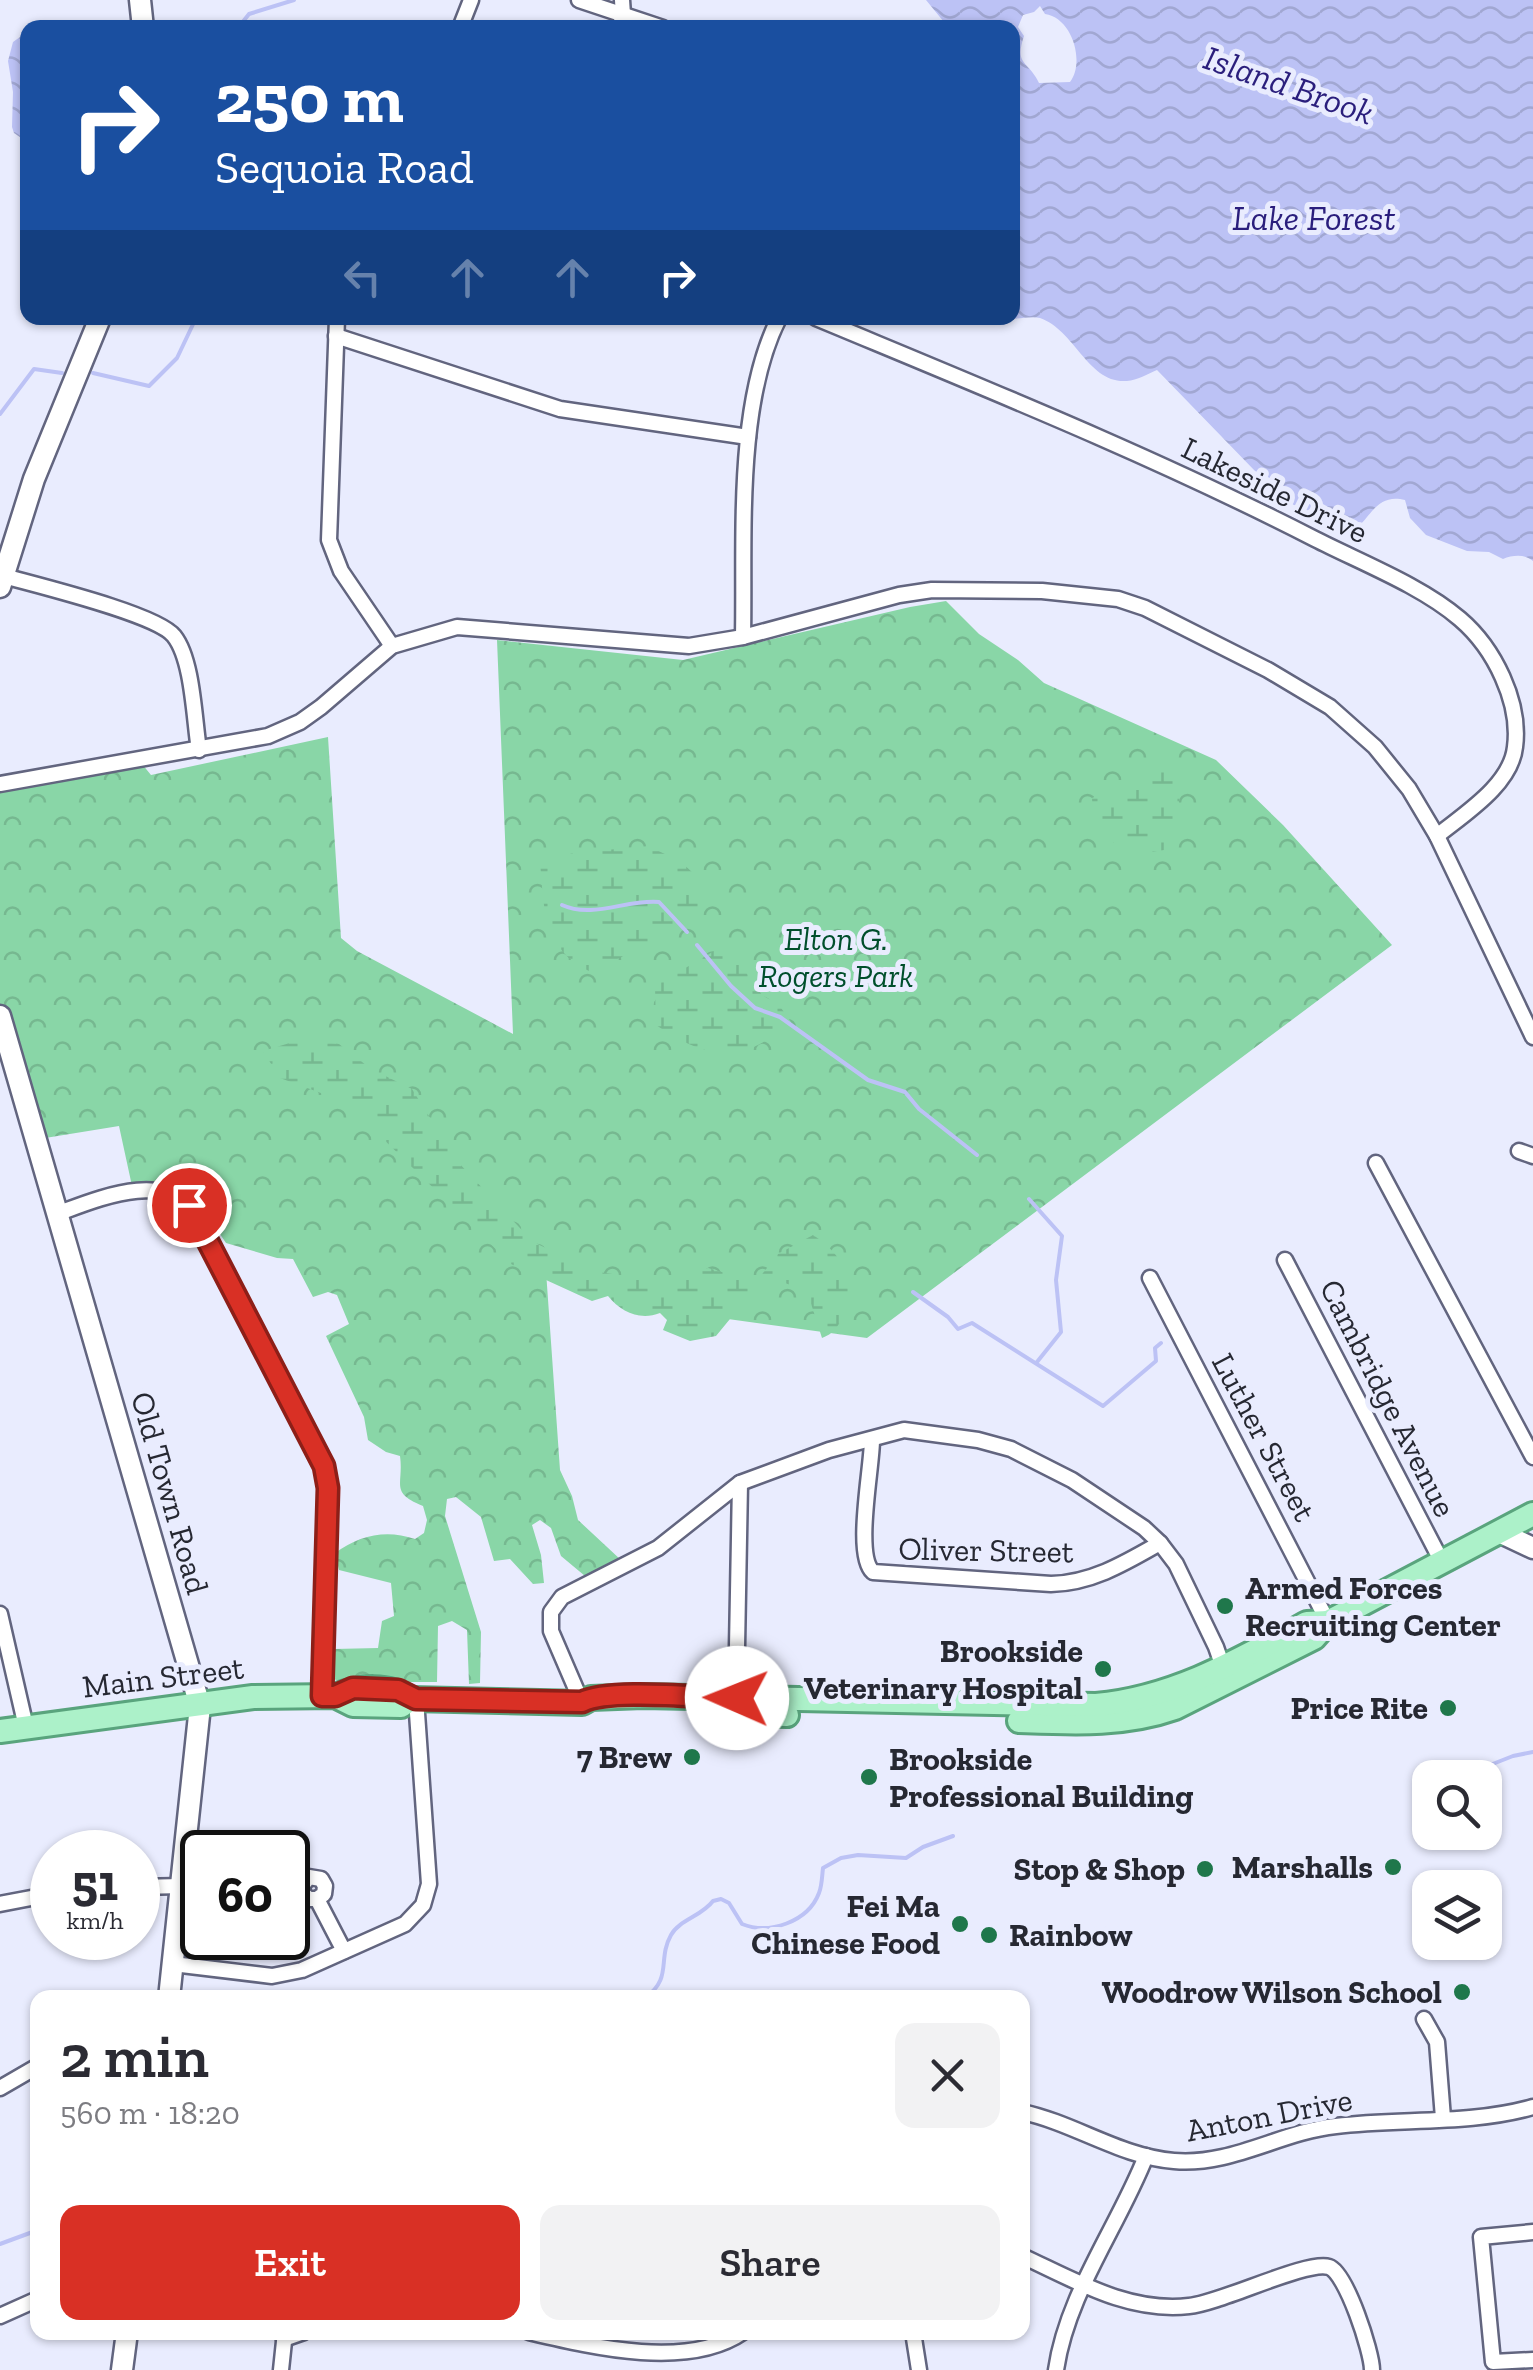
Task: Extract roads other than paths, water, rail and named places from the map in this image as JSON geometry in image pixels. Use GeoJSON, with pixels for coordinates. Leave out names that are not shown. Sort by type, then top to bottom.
{"type":"FeatureCollection","features":[{"type":"Feature","properties":{"kind":"main road"},"geometry":{"type":"LineString","coordinates":[[2,582],[34,479],[97,325]]}},
{"type":"Feature","properties":{"kind":"main road","name":"Old Town Road"},"geometry":{"type":"LineString","coordinates":[[0,1016],[200,1706],[188,1830]]}},
{"type":"Feature","properties":{"kind":"main road","name":"Main Street"},"geometry":{"type":"LineString","coordinates":[[0,1730],[253,1698],[328,1696],[353,1705],[400,1706],[414,1699],[582,1702],[592,1698],[736,1706],[1098,1714],[1226,1676],[1306,1624],[1328,1622],[1533,1514]]}},
{"type":"Feature","properties":{"kind":"main road"},"geometry":{"type":"LineString","coordinates":[[1499,1532],[1533,1548]]}},
{"type":"Feature","properties":{"kind":"main road","name":"Old Town Road"},"geometry":{"type":"LineString","coordinates":[[170,1990],[180,1902]]}},
{"type":"Feature","properties":{"kind":"main road"},"geometry":{"type":"LineString","coordinates":[[122,2370],[126,2340]]}},
{"type":"Feature","properties":{"kind":"street"},"geometry":{"type":"LineString","coordinates":[[579,0],[621,14]]}},
{"type":"Feature","properties":{"kind":"street"},"geometry":{"type":"LineString","coordinates":[[336,325],[329,540],[341,572],[392,646]]}},
{"type":"Feature","properties":{"kind":"street"},"geometry":{"type":"LineString","coordinates":[[743,637],[752,395],[776,325]]}},
{"type":"Feature","properties":{"kind":"street","name":"Lakeside Drive"},"geometry":{"type":"LineString","coordinates":[[833,325],[1194,478],[1412,588],[1463,621],[1490,653],[1505,686],[1515,720],[1516,744],[1502,776],[1437,836]]}},
{"type":"Feature","properties":{"kind":"street"},"geometry":{"type":"LineString","coordinates":[[336,336],[542,404],[748,437]]}},
{"type":"Feature","properties":{"kind":"street"},"geometry":{"type":"LineString","coordinates":[[2,582],[145,619],[168,630],[182,651],[199,750]]}},
{"type":"Feature","properties":{"kind":"street"},"geometry":{"type":"LineString","coordinates":[[0,784],[268,736],[300,722],[392,646],[456,627],[672,646],[743,637],[899,595],[932,590],[1042,591],[1118,599],[1146,608],[1268,670],[1330,707],[1388,763],[1437,836],[1533,1036]]}},
{"type":"Feature","properties":{"kind":"street"},"geometry":{"type":"LineString","coordinates":[[1376,1163],[1533,1457]]}},
{"type":"Feature","properties":{"kind":"street"},"geometry":{"type":"LineString","coordinates":[[58,1213],[86,1203],[155,1190],[180,1196],[196,1216],[324,1466],[328,1488],[328,1696]]}},
{"type":"Feature","properties":{"kind":"street","name":"Cambridge Avenue"},"geometry":{"type":"LineString","coordinates":[[1285,1260],[1442,1562]]}},
{"type":"Feature","properties":{"kind":"street","name":"Luther Street"},"geometry":{"type":"LineString","coordinates":[[1150,1278],[1328,1622]]}},
{"type":"Feature","properties":{"kind":"street"},"geometry":{"type":"LineString","coordinates":[[582,1702],[551,1630],[555,1604],[570,1592],[658,1548],[740,1483],[829,1450],[890,1432],[919,1430],[1011,1449],[1072,1480],[1160,1542],[1194,1600],[1226,1676]]}},
{"type":"Feature","properties":{"kind":"street","name":"Oliver Street"},"geometry":{"type":"LineString","coordinates":[[872,1440],[864,1545],[869,1570],[888,1576],[1063,1584],[1089,1579],[1160,1542]]}},
{"type":"Feature","properties":{"kind":"street"},"geometry":{"type":"LineString","coordinates":[[736,1706],[740,1483]]}},
{"type":"Feature","properties":{"kind":"street"},"geometry":{"type":"LineString","coordinates":[[0,1614],[26,1727]]}},
{"type":"Feature","properties":{"kind":"street"},"geometry":{"type":"LineString","coordinates":[[172,1964],[282,1975],[405,1924],[419,1911],[427,1895],[414,1699]]}},
{"type":"Feature","properties":{"kind":"street"},"geometry":{"type":"LineString","coordinates":[[0,1904],[30,1898]]}},
{"type":"Feature","properties":{"kind":"street"},"geometry":{"type":"LineString","coordinates":[[317,1900],[344,1951]]}},
{"type":"Feature","properties":{"kind":"street"},"geometry":{"type":"LineString","coordinates":[[1424,2019],[1436,2042],[1443,2118]]}},
{"type":"Feature","properties":{"kind":"street"},"geometry":{"type":"LineString","coordinates":[[0,2088],[30,2071]]}},
{"type":"Feature","properties":{"kind":"street","name":"Anton Drive"},"geometry":{"type":"LineString","coordinates":[[1030,2115],[1146,2156],[1176,2162],[1216,2160],[1333,2126],[1533,2107]]}},
{"type":"Feature","properties":{"kind":"street"},"geometry":{"type":"LineString","coordinates":[[1056,2370],[1084,2286],[1146,2156]]}},
{"type":"Feature","properties":{"kind":"street"},"geometry":{"type":"LineString","coordinates":[[1533,2232],[1481,2236],[1494,2362],[1533,2360]]}},
{"type":"Feature","properties":{"kind":"street"},"geometry":{"type":"LineString","coordinates":[[1030,2260],[1084,2286],[1139,2304],[1192,2306],[1312,2267],[1330,2267],[1342,2278],[1370,2353],[1372,2370]]}},
{"type":"Feature","properties":{"kind":"street"},"geometry":{"type":"LineString","coordinates":[[0,2316],[30,2303]]}},
{"type":"Feature","properties":{"kind":"street"},"geometry":{"type":"LineString","coordinates":[[281,2370],[285,2340]]}},
{"type":"Feature","properties":{"kind":"street"},"geometry":{"type":"LineString","coordinates":[[564,2340],[670,2360],[704,2356],[730,2340]]}},
{"type":"Feature","properties":{"kind":"street"},"geometry":{"type":"LineString","coordinates":[[915,2340],[919,2370]]}},
{"type":"Feature","properties":{"kind":"water","name":"Lake Forest"},"geometry":{"type":"Polygon","coordinates":[[[926,0],[1533,0],[1533,561],[1523,556],[1503,559],[1489,552],[1467,551],[1426,535],[1410,518],[1405,500],[1385,501],[1354,529],[1330,526],[1271,490],[1272,479],[1255,471],[1157,370],[1127,381],[1114,380],[1092,366],[1052,324],[1037,317],[1020,318],[1020,30],[1024,36],[1021,58],[1039,83],[1070,82],[1076,64],[1074,42],[1063,24],[1045,14],[1040,6],[1023,15],[1020,22],[942,20],[926,0]]]}},
{"type":"Feature","properties":{"kind":"water"},"geometry":{"type":"Polygon","coordinates":[[[20,37],[20,137],[12,127],[13,92],[8,61],[13,42],[20,37]]]}},
{"type":"Feature","properties":{"kind":"waterway","name":"Island Brook"},"geometry":{"type":"LineString","coordinates":[[244,20],[249,14],[294,0]]}},
{"type":"Feature","properties":{"kind":"waterway","name":"Island Brook"},"geometry":{"type":"LineString","coordinates":[[93,373],[149,386],[177,358],[193,325]]}},
{"type":"Feature","properties":{"kind":"waterway","name":"Island Brook"},"geometry":{"type":"LineString","coordinates":[[0,414],[34,369],[62,373]]}},
{"type":"Feature","properties":{"kind":"waterway"},"geometry":{"type":"LineString","coordinates":[[562,905],[586,910],[659,902],[687,932]]}},
{"type":"Feature","properties":{"kind":"waterway"},"geometry":{"type":"LineString","coordinates":[[697,945],[755,1008],[780,1017],[868,1080],[905,1092],[919,1109],[977,1155]]}},
{"type":"Feature","properties":{"kind":"waterway"},"geometry":{"type":"LineString","coordinates":[[1029,1199],[1062,1236],[1056,1280],[1061,1332],[1037,1362]]}},
{"type":"Feature","properties":{"kind":"waterway"},"geometry":{"type":"LineString","coordinates":[[913,1292],[958,1329],[972,1323],[1103,1406],[1156,1361],[1155,1348],[1161,1343]]}},
{"type":"Feature","properties":{"kind":"waterway"},"geometry":{"type":"LineString","coordinates":[[1502,1760],[1533,1752]]}},
{"type":"Feature","properties":{"kind":"waterway"},"geometry":{"type":"LineString","coordinates":[[655,1990],[662,1976],[671,1935],[713,1901],[729,1903],[742,1924],[775,1927],[806,1912],[819,1893],[823,1868],[841,1858],[906,1858],[953,1836]]}},
{"type":"Feature","properties":{"kind":"waterway"},"geometry":{"type":"LineString","coordinates":[[0,2244],[30,2233]]}},
{"type":"Feature","properties":{"kind":"place","name":"Armed Forces Recruiting Center"},"geometry":{"type":"Point","coordinates":[1225,1606]}},
{"type":"Feature","properties":{"kind":"place","name":"Brookside Veterinary Hospital"},"geometry":{"type":"Point","coordinates":[1103,1669]}},
{"type":"Feature","properties":{"kind":"place","name":"Price Rite"},"geometry":{"type":"Point","coordinates":[1448,1708]}},
{"type":"Feature","properties":{"kind":"place","name":"7 Brew"},"geometry":{"type":"Point","coordinates":[692,1757]}},
{"type":"Feature","properties":{"kind":"place","name":"Brookside Professional Building"},"geometry":{"type":"Point","coordinates":[869,1777]}},
{"type":"Feature","properties":{"kind":"place","name":"Marshalls"},"geometry":{"type":"Point","coordinates":[1393,1867]}},
{"type":"Feature","properties":{"kind":"place","name":"Stop & Shop"},"geometry":{"type":"Point","coordinates":[1205,1869]}},
{"type":"Feature","properties":{"kind":"place","name":"Fei Ma Chinese Food"},"geometry":{"type":"Point","coordinates":[960,1924]}},
{"type":"Feature","properties":{"kind":"place","name":"Rainbow"},"geometry":{"type":"Point","coordinates":[989,1935]}},
{"type":"Feature","properties":{"kind":"place","name":"Woodrow Wilson School"},"geometry":{"type":"Point","coordinates":[1462,1992]}},
{"type":"Feature","properties":{"kind":"park label","name":"Elton G. Rogers Park"},"geometry":{"type":"Point","coordinates":[836,958]}}]}
